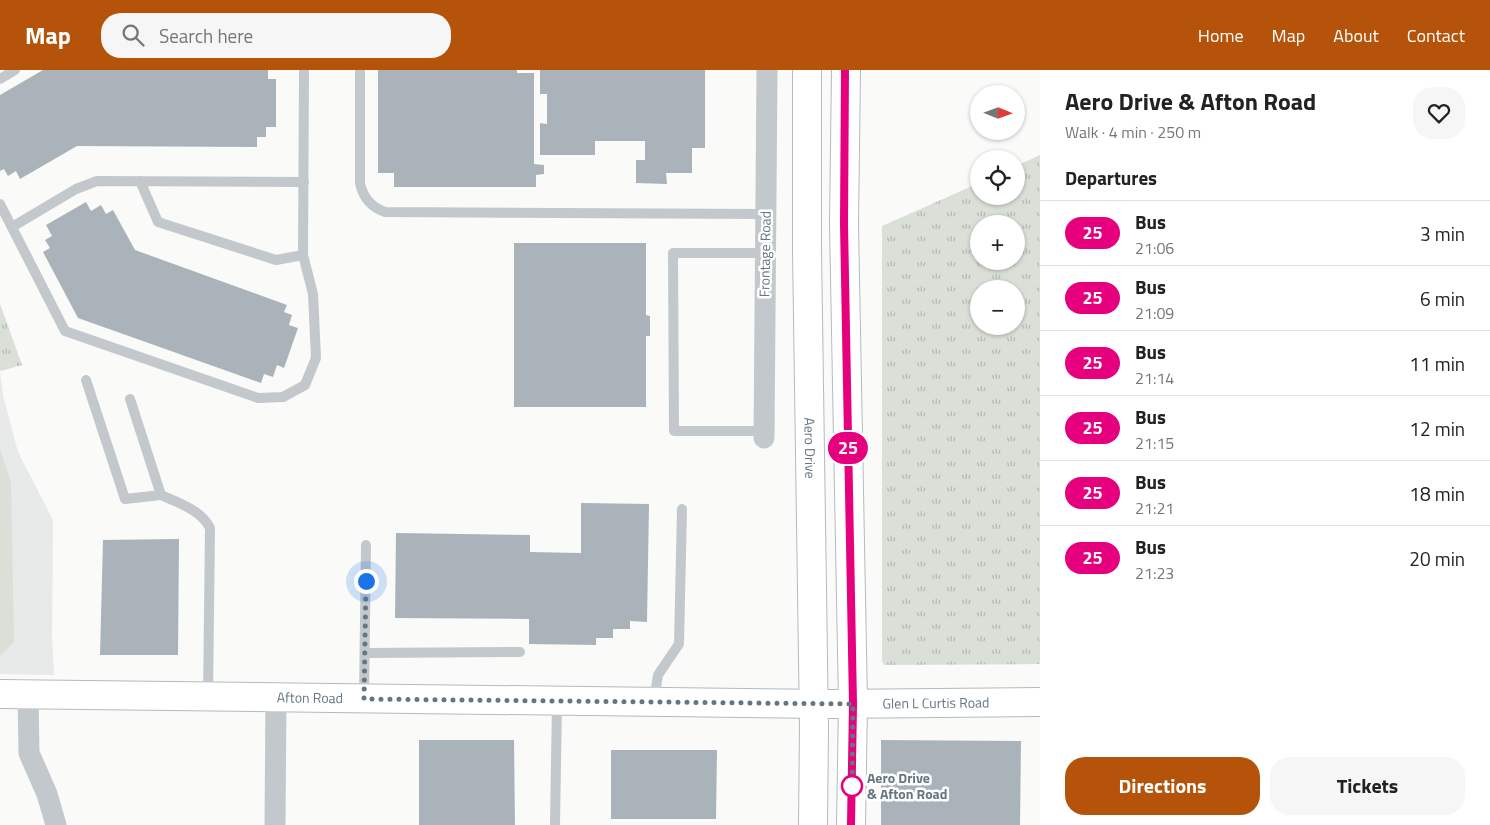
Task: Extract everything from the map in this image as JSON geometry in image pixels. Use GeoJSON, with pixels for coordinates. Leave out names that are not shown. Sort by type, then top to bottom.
{"type":"FeatureCollection","features":[{"type":"Feature","properties":{"kind":"main road","name":"Aero Drive"},"geometry":{"type":"LineString","coordinates":[[808,70],[807,248],[832,703],[851,825]]}},
{"type":"Feature","properties":{"kind":"main road","name":"Aero Drive"},"geometry":{"type":"LineString","coordinates":[[813,825],[814,727],[832,703],[846,70]]}},
{"type":"Feature","properties":{"kind":"main road","name":"Afton Road"},"geometry":{"type":"LineString","coordinates":[[0,694],[208,698],[832,703]]}},
{"type":"Feature","properties":{"kind":"main road","name":"Glen L Curtis Road"},"geometry":{"type":"LineString","coordinates":[[832,703],[1040,702]]}},
{"type":"Feature","properties":{"kind":"street","name":"Frontage Road"},"geometry":{"type":"LineString","coordinates":[[764,434],[767,70]]}},
{"type":"Feature","properties":{"kind":"street"},"geometry":{"type":"LineString","coordinates":[[28,695],[29,753],[47,794],[56,825]]}},
{"type":"Feature","properties":{"kind":"street"},"geometry":{"type":"LineString","coordinates":[[275,825],[276,698]]}},
{"type":"Feature","properties":{"kind":"lane"},"geometry":{"type":"LineString","coordinates":[[0,79],[15,70]]}},
{"type":"Feature","properties":{"kind":"lane"},"geometry":{"type":"LineString","coordinates":[[0,204],[65,331],[258,398],[283,397],[305,385],[316,358],[313,294],[303,255],[304,70]]}},
{"type":"Feature","properties":{"kind":"lane"},"geometry":{"type":"LineString","coordinates":[[360,70],[360,183],[365,199],[377,209],[385,212],[766,214]]}},
{"type":"Feature","properties":{"kind":"lane"},"geometry":{"type":"LineString","coordinates":[[12,227],[76,189],[97,181],[304,182]]}},
{"type":"Feature","properties":{"kind":"lane"},"geometry":{"type":"LineString","coordinates":[[140,181],[158,222],[276,260],[303,255]]}},
{"type":"Feature","properties":{"kind":"lane"},"geometry":{"type":"LineString","coordinates":[[764,434],[674,431],[673,253],[765,253]]}},
{"type":"Feature","properties":{"kind":"lane"},"geometry":{"type":"LineString","coordinates":[[86,380],[125,499],[161,495],[201,516],[210,528],[208,698]]}},
{"type":"Feature","properties":{"kind":"lane"},"geometry":{"type":"LineString","coordinates":[[130,399],[161,495]]}},
{"type":"Feature","properties":{"kind":"lane"},"geometry":{"type":"LineString","coordinates":[[654,702],[658,675],[679,644],[682,509]]}},
{"type":"Feature","properties":{"kind":"lane"},"geometry":{"type":"LineString","coordinates":[[364,699],[366,545]]}},
{"type":"Feature","properties":{"kind":"lane"},"geometry":{"type":"LineString","coordinates":[[365,653],[520,652]]}},
{"type":"Feature","properties":{"kind":"lane"},"geometry":{"type":"LineString","coordinates":[[555,825],[557,700]]}},
{"type":"Feature","properties":{"kind":"shaded area"},"geometry":{"type":"Polygon","coordinates":[[[0,370],[3,395],[18,452],[53,520],[52,637],[54,675],[0,674],[0,370]]]}},
{"type":"Feature","properties":{"kind":"green space"},"geometry":{"type":"Polygon","coordinates":[[[1040,155],[1040,664],[884,665],[882,660],[882,226],[970,187],[970,205],[1025,205],[1025,162],[1040,155]]]}},
{"type":"Feature","properties":{"kind":"green space"},"geometry":{"type":"Polygon","coordinates":[[[0,304],[22,365],[1,371],[0,370],[0,304]]]}},
{"type":"Feature","properties":{"kind":"green space"},"geometry":{"type":"Polygon","coordinates":[[[0,450],[11,482],[14,642],[0,656],[0,450]]]}},
{"type":"Feature","properties":{"kind":"building"},"geometry":{"type":"Polygon","coordinates":[[[43,70],[268,70],[268,79],[276,79],[276,127],[266,127],[266,137],[257,137],[257,147],[77,146],[20,179],[16,171],[8,176],[4,169],[0,171],[0,95],[43,70]]]}},
{"type":"Feature","properties":{"kind":"building"},"geometry":{"type":"Polygon","coordinates":[[[378,70],[517,70],[517,73],[534,73],[534,164],[544,165],[544,174],[536,175],[536,187],[394,187],[394,173],[378,173],[378,70]]]}},
{"type":"Feature","properties":{"kind":"building"},"geometry":{"type":"Polygon","coordinates":[[[540,70],[705,70],[705,148],[692,148],[692,173],[666,173],[667,184],[636,183],[636,160],[645,160],[645,141],[595,141],[595,155],[540,155],[540,123],[547,124],[547,94],[540,94],[540,70]]]}},
{"type":"Feature","properties":{"kind":"building"},"geometry":{"type":"Polygon","coordinates":[[[86,202],[91,211],[101,205],[106,214],[113,210],[135,250],[287,305],[284,312],[292,315],[289,325],[298,328],[284,368],[277,365],[273,377],[264,374],[261,383],[78,318],[43,252],[50,248],[45,240],[52,236],[46,225],[86,202]]]}},
{"type":"Feature","properties":{"kind":"building"},"geometry":{"type":"Polygon","coordinates":[[[514,243],[646,243],[646,315],[650,316],[650,336],[646,336],[646,407],[514,407],[514,243]]]}},
{"type":"Feature","properties":{"kind":"building"},"geometry":{"type":"Polygon","coordinates":[[[581,503],[649,504],[647,622],[630,621],[630,629],[613,629],[613,638],[596,638],[596,645],[529,644],[529,619],[395,618],[396,533],[530,535],[530,552],[581,553],[581,503]]]}},
{"type":"Feature","properties":{"kind":"building"},"geometry":{"type":"Polygon","coordinates":[[[179,539],[178,655],[100,655],[103,540],[179,539]]]}},
{"type":"Feature","properties":{"kind":"building"},"geometry":{"type":"Polygon","coordinates":[[[419,740],[514,740],[515,825],[419,825],[419,740]]]}},
{"type":"Feature","properties":{"kind":"building"},"geometry":{"type":"Polygon","coordinates":[[[881,740],[1021,741],[1020,825],[881,825],[881,740]]]}},
{"type":"Feature","properties":{"kind":"building"},"geometry":{"type":"Polygon","coordinates":[[[611,750],[717,750],[716,819],[611,819],[611,750]]]}},
{"type":"Feature","properties":{"kind":"bus line","name":"25"},"geometry":{"type":"LineString","coordinates":[[845,70],[844,224],[853,704],[851,825]]}},
{"type":"Feature","properties":{"kind":"place","name":"Aero Drive & Afton Road"},"geometry":{"type":"Point","coordinates":[852,786]}},
{"type":"Feature","properties":{"kind":"route"},"geometry":{"type":"LineString","coordinates":[[366,581],[364,699],[853,704],[852,786]]}}]}
